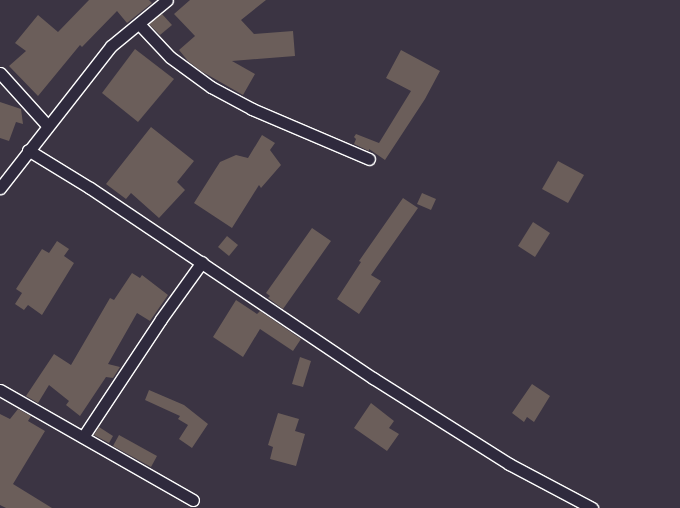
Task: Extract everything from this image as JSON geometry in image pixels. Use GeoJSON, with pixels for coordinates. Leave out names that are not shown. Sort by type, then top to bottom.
{"type":"FeatureCollection","features":[{"type":"Feature","properties":{"kind":"street"},"geometry":{"type":"LineString","coordinates":[[0,188],[111,46],[166,0]]}},
{"type":"Feature","properties":{"kind":"street"},"geometry":{"type":"LineString","coordinates":[[139,24],[170,57],[211,87],[252,109],[369,159]]}},
{"type":"Feature","properties":{"kind":"street"},"geometry":{"type":"LineString","coordinates":[[0,73],[48,125]]}},
{"type":"Feature","properties":{"kind":"street"},"geometry":{"type":"LineString","coordinates":[[28,150],[202,262],[373,378],[509,464],[592,508]]}},
{"type":"Feature","properties":{"kind":"street"},"geometry":{"type":"LineString","coordinates":[[84,437],[161,319],[202,262]]}},
{"type":"Feature","properties":{"kind":"street"},"geometry":{"type":"LineString","coordinates":[[0,390],[193,500]]}},
{"type":"Feature","properties":{"kind":"building"},"geometry":{"type":"Polygon","coordinates":[[[89,0],[149,0],[152,3],[127,23],[117,11],[82,47],[80,45],[38,96],[9,66],[26,51],[15,43],[38,15],[58,32],[89,0]]]}},
{"type":"Feature","properties":{"kind":"building"},"geometry":{"type":"Polygon","coordinates":[[[190,0],[266,0],[241,20],[254,34],[293,31],[295,56],[232,61],[255,74],[243,95],[201,71],[188,61],[179,50],[195,36],[174,14],[190,0]]]}},
{"type":"Feature","properties":{"kind":"building"},"geometry":{"type":"Polygon","coordinates":[[[162,14],[172,25],[160,35],[149,24],[162,14]]]}},
{"type":"Feature","properties":{"kind":"building"},"geometry":{"type":"Polygon","coordinates":[[[135,49],[174,79],[138,122],[102,93],[135,49]]]}},
{"type":"Feature","properties":{"kind":"building"},"geometry":{"type":"Polygon","coordinates":[[[401,50],[440,71],[425,99],[385,160],[369,149],[369,151],[354,144],[356,139],[354,137],[356,134],[379,143],[411,91],[386,78],[401,50]]]}},
{"type":"Feature","properties":{"kind":"building"},"geometry":{"type":"Polygon","coordinates":[[[0,102],[21,109],[23,124],[16,122],[9,141],[0,138],[0,102]]]}},
{"type":"Feature","properties":{"kind":"building"},"geometry":{"type":"Polygon","coordinates":[[[151,127],[194,161],[177,182],[185,190],[159,218],[131,193],[126,199],[106,184],[151,127]]]}},
{"type":"Feature","properties":{"kind":"building"},"geometry":{"type":"Polygon","coordinates":[[[262,135],[275,143],[270,150],[281,165],[261,188],[259,185],[232,228],[194,203],[220,162],[236,155],[248,158],[262,135]]]}},
{"type":"Feature","properties":{"kind":"building"},"geometry":{"type":"Polygon","coordinates":[[[558,161],[584,175],[568,203],[542,189],[558,161]]]}},
{"type":"Feature","properties":{"kind":"building"},"geometry":{"type":"Polygon","coordinates":[[[422,193],[436,199],[431,210],[417,204],[422,193]]]}},
{"type":"Feature","properties":{"kind":"building"},"geometry":{"type":"Polygon","coordinates":[[[403,198],[418,208],[371,275],[381,281],[359,314],[337,299],[361,262],[359,261],[403,198]]]}},
{"type":"Feature","properties":{"kind":"building"},"geometry":{"type":"Polygon","coordinates":[[[533,222],[550,233],[535,257],[518,246],[533,222]]]}},
{"type":"Feature","properties":{"kind":"building"},"geometry":{"type":"Polygon","coordinates":[[[312,228],[331,241],[283,309],[268,298],[270,296],[266,293],[312,228]]]}},
{"type":"Feature","properties":{"kind":"building"},"geometry":{"type":"Polygon","coordinates":[[[227,236],[238,245],[229,256],[218,247],[227,236]]]}},
{"type":"Feature","properties":{"kind":"building"},"geometry":{"type":"Polygon","coordinates":[[[57,241],[69,249],[64,256],[74,263],[42,315],[28,305],[24,310],[15,304],[22,293],[16,289],[42,249],[49,253],[57,241]]]}},
{"type":"Feature","properties":{"kind":"building"},"geometry":{"type":"Polygon","coordinates":[[[132,273],[140,278],[142,275],[168,295],[150,321],[137,313],[108,364],[120,367],[113,378],[106,377],[80,416],[66,405],[69,401],[49,385],[38,403],[26,396],[54,354],[71,365],[110,298],[114,300],[132,273]]]}},
{"type":"Feature","properties":{"kind":"building"},"geometry":{"type":"Polygon","coordinates":[[[236,300],[257,314],[260,311],[301,339],[293,351],[260,329],[243,357],[213,337],[236,300]]]}},
{"type":"Feature","properties":{"kind":"building"},"geometry":{"type":"Polygon","coordinates":[[[300,357],[311,361],[303,387],[292,384],[300,357]]]}},
{"type":"Feature","properties":{"kind":"building"},"geometry":{"type":"Polygon","coordinates":[[[532,384],[550,396],[534,422],[527,417],[524,422],[512,413],[532,384]]]}},
{"type":"Feature","properties":{"kind":"building"},"geometry":{"type":"Polygon","coordinates":[[[149,390],[184,405],[208,424],[192,448],[179,439],[188,425],[178,419],[180,416],[145,400],[149,390]]]}},
{"type":"Feature","properties":{"kind":"building"},"geometry":{"type":"Polygon","coordinates":[[[371,403],[394,421],[389,428],[399,434],[387,451],[354,428],[371,403]]]}},
{"type":"Feature","properties":{"kind":"building"},"geometry":{"type":"Polygon","coordinates":[[[18,409],[31,416],[28,421],[45,431],[13,484],[52,508],[6,508],[0,505],[0,414],[10,419],[18,409]]]}},
{"type":"Feature","properties":{"kind":"building"},"geometry":{"type":"Polygon","coordinates":[[[278,413],[299,419],[295,431],[305,434],[296,466],[270,459],[273,447],[268,445],[278,413]]]}},
{"type":"Feature","properties":{"kind":"building"},"geometry":{"type":"Polygon","coordinates":[[[99,427],[113,436],[109,443],[94,435],[99,427]]]}},
{"type":"Feature","properties":{"kind":"building"},"geometry":{"type":"Polygon","coordinates":[[[119,435],[157,456],[151,467],[113,446],[119,435]]]}}]}
